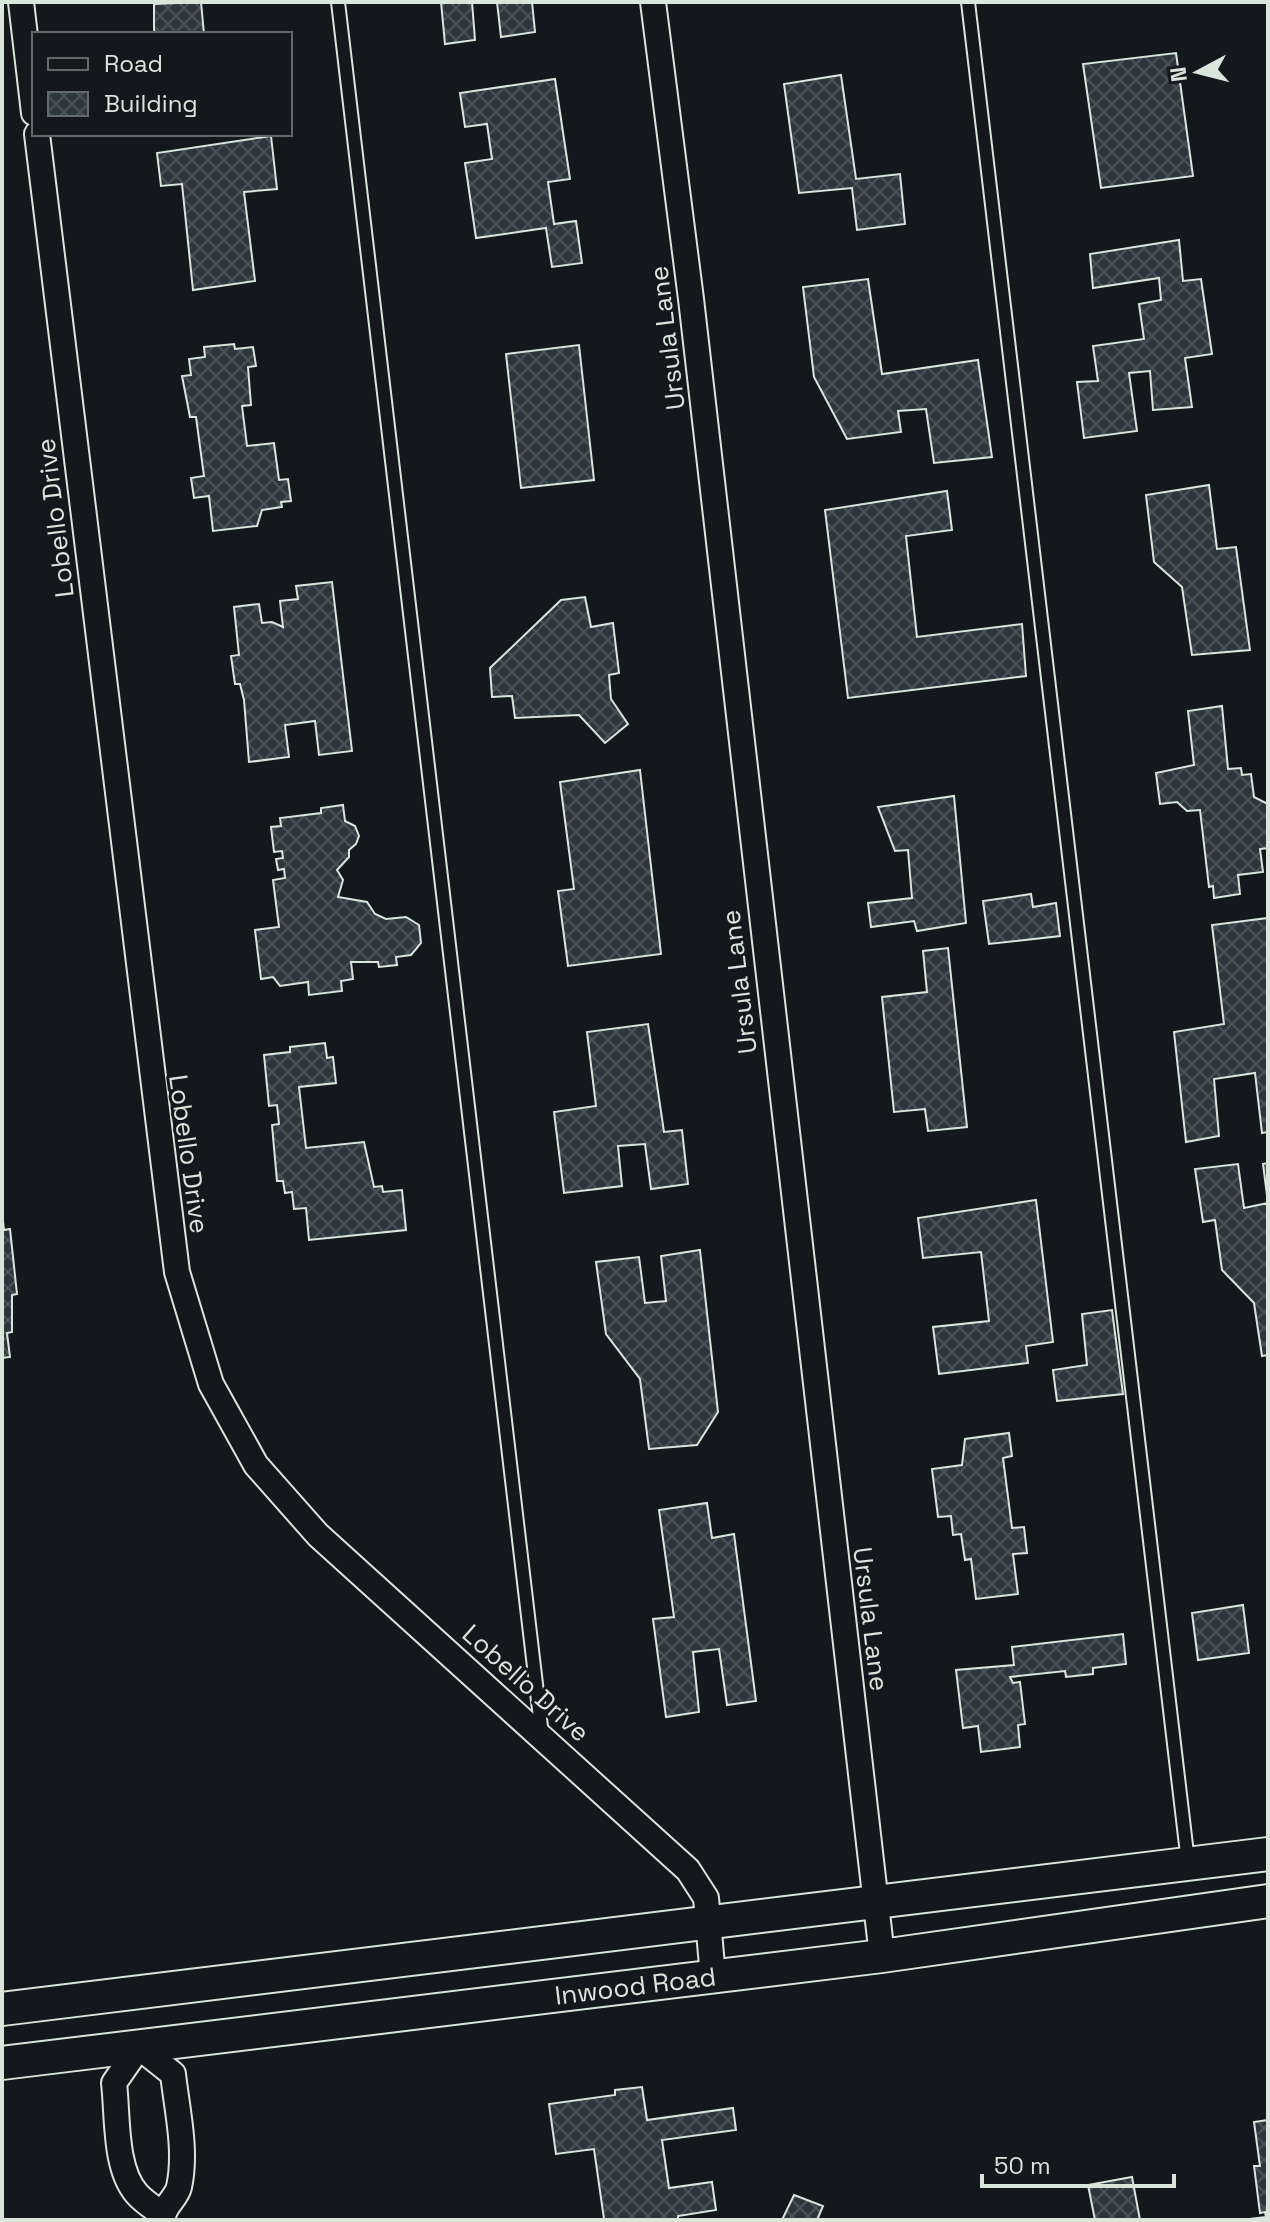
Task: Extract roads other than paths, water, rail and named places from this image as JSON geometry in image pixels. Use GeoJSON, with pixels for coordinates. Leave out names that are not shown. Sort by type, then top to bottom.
{"type":"FeatureCollection","features":[{"type":"Feature","properties":{"kind":"main road"},"geometry":{"type":"LineString","coordinates":[[2,2009],[1268,1854]]}},
{"type":"Feature","properties":{"kind":"main road","name":"Inwood Road"},"geometry":{"type":"LineString","coordinates":[[2,2063],[882,1956],[1268,1901]]}},
{"type":"Feature","properties":{"kind":"main road"},"geometry":{"type":"LineString","coordinates":[[131,1993],[139,2047]]}},
{"type":"Feature","properties":{"kind":"street"},"geometry":{"type":"LineString","coordinates":[[21,2],[32,96]]}},
{"type":"Feature","properties":{"kind":"street","name":"Ursula Lane"},"geometry":{"type":"LineString","coordinates":[[653,2],[882,1956]]}},
{"type":"Feature","properties":{"kind":"street","name":"Lobello Drive"},"geometry":{"type":"LineString","coordinates":[[37,136],[151,1085],[177,1272],[188,1319],[211,1384],[256,1465],[318,1535],[688,1870],[706,1898],[713,1977]]}},
{"type":"Feature","properties":{"kind":"street"},"geometry":{"type":"LineString","coordinates":[[139,2047],[173,2074],[181,2163],[179,2190],[162,2217],[136,2193],[126,2173],[122,2151],[114,2083],[139,2047]]}},
{"type":"Feature","properties":{"kind":"lane"},"geometry":{"type":"LineString","coordinates":[[338,2],[542,1736]]}},
{"type":"Feature","properties":{"kind":"lane"},"geometry":{"type":"LineString","coordinates":[[968,2],[1188,1864]]}}]}
